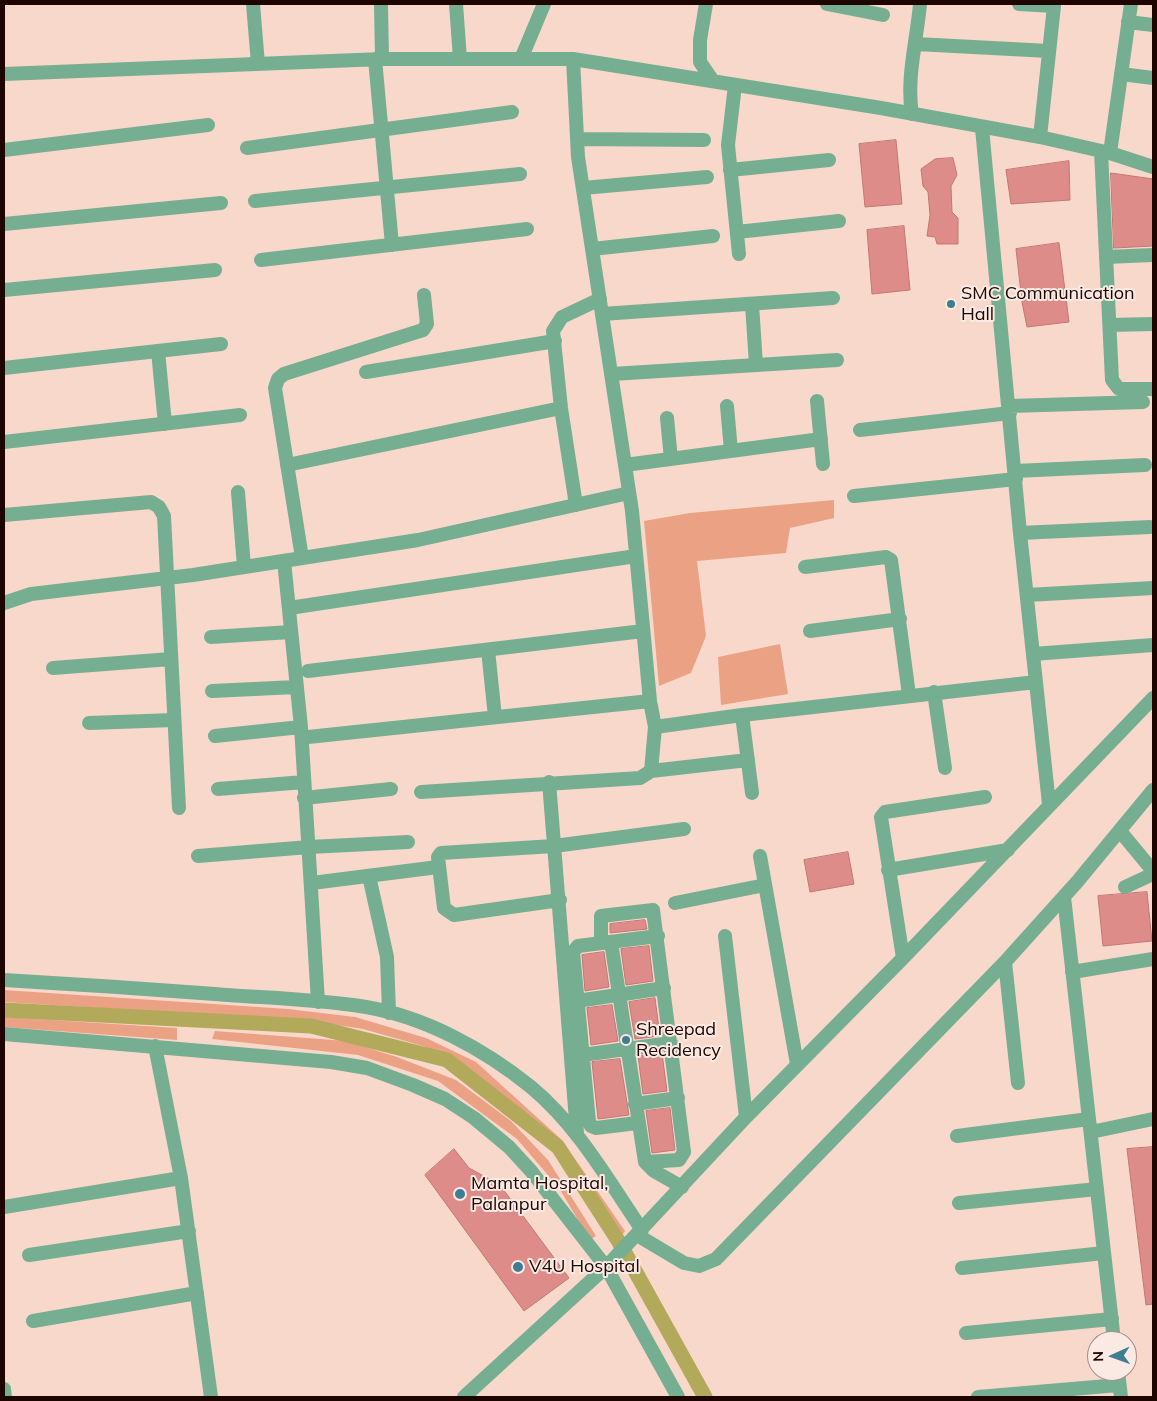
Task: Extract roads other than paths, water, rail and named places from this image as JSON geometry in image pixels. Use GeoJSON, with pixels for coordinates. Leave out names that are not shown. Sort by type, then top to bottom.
{"type":"FeatureCollection","features":[{"type":"Feature","properties":{"kind":"street"},"geometry":{"type":"LineString","coordinates":[[253,4],[258,64]]}},
{"type":"Feature","properties":{"kind":"street"},"geometry":{"type":"LineString","coordinates":[[381,4],[378,59],[381,130],[392,245]]}},
{"type":"Feature","properties":{"kind":"street"},"geometry":{"type":"LineString","coordinates":[[456,4],[460,59]]}},
{"type":"Feature","properties":{"kind":"street"},"geometry":{"type":"LineString","coordinates":[[521,59],[544,4]]}},
{"type":"Feature","properties":{"kind":"street"},"geometry":{"type":"LineString","coordinates":[[706,4],[700,40],[700,62],[713,81]]}},
{"type":"Feature","properties":{"kind":"street"},"geometry":{"type":"LineString","coordinates":[[827,4],[883,15]]}},
{"type":"Feature","properties":{"kind":"street"},"geometry":{"type":"LineString","coordinates":[[912,114],[909,100],[920,4]]}},
{"type":"Feature","properties":{"kind":"street"},"geometry":{"type":"LineString","coordinates":[[1019,4],[1054,6],[1040,137]]}},
{"type":"Feature","properties":{"kind":"street"},"geometry":{"type":"LineString","coordinates":[[1131,4],[1121,74],[1105,152],[1106,257],[1112,380],[1115,385],[1125,390],[1153,389]]}},
{"type":"Feature","properties":{"kind":"street"},"geometry":{"type":"LineString","coordinates":[[1128,22],[1153,25]]}},
{"type":"Feature","properties":{"kind":"street"},"geometry":{"type":"LineString","coordinates":[[916,44],[1049,51]]}},
{"type":"Feature","properties":{"kind":"street"},"geometry":{"type":"LineString","coordinates":[[4,74],[378,59],[573,59],[912,114],[1040,137],[1105,152],[1153,167]]}},
{"type":"Feature","properties":{"kind":"street"},"geometry":{"type":"LineString","coordinates":[[573,59],[577,139],[583,188],[629,494],[650,701],[655,727],[651,770]]}},
{"type":"Feature","properties":{"kind":"street"},"geometry":{"type":"LineString","coordinates":[[1121,74],[1153,78]]}},
{"type":"Feature","properties":{"kind":"street"},"geometry":{"type":"LineString","coordinates":[[735,85],[728,139],[739,254]]}},
{"type":"Feature","properties":{"kind":"street"},"geometry":{"type":"LineString","coordinates":[[247,148],[512,112]]}},
{"type":"Feature","properties":{"kind":"street"},"geometry":{"type":"LineString","coordinates":[[4,150],[208,125]]}},
{"type":"Feature","properties":{"kind":"street"},"geometry":{"type":"LineString","coordinates":[[982,128],[1020,533],[1049,804]]}},
{"type":"Feature","properties":{"kind":"street"},"geometry":{"type":"LineString","coordinates":[[577,139],[704,140]]}},
{"type":"Feature","properties":{"kind":"street"},"geometry":{"type":"LineString","coordinates":[[730,170],[829,160]]}},
{"type":"Feature","properties":{"kind":"street"},"geometry":{"type":"LineString","coordinates":[[255,201],[520,174]]}},
{"type":"Feature","properties":{"kind":"street"},"geometry":{"type":"LineString","coordinates":[[583,188],[707,176]]}},
{"type":"Feature","properties":{"kind":"street"},"geometry":{"type":"LineString","coordinates":[[4,224],[221,202]]}},
{"type":"Feature","properties":{"kind":"street"},"geometry":{"type":"LineString","coordinates":[[737,232],[839,221]]}},
{"type":"Feature","properties":{"kind":"street"},"geometry":{"type":"LineString","coordinates":[[261,260],[527,229]]}},
{"type":"Feature","properties":{"kind":"street"},"geometry":{"type":"LineString","coordinates":[[592,249],[713,236]]}},
{"type":"Feature","properties":{"kind":"street"},"geometry":{"type":"LineString","coordinates":[[1106,257],[1153,255]]}},
{"type":"Feature","properties":{"kind":"street"},"geometry":{"type":"LineString","coordinates":[[4,290],[215,270]]}},
{"type":"Feature","properties":{"kind":"street"},"geometry":{"type":"LineString","coordinates":[[302,558],[275,388],[278,379],[284,374],[419,332],[427,324],[424,295]]}},
{"type":"Feature","properties":{"kind":"street"},"geometry":{"type":"LineString","coordinates":[[602,314],[833,298]]}},
{"type":"Feature","properties":{"kind":"street"},"geometry":{"type":"LineString","coordinates":[[576,505],[561,408],[553,330],[562,317],[600,300]]}},
{"type":"Feature","properties":{"kind":"street"},"geometry":{"type":"LineString","coordinates":[[752,304],[756,365]]}},
{"type":"Feature","properties":{"kind":"street"},"geometry":{"type":"LineString","coordinates":[[1110,325],[1153,324]]}},
{"type":"Feature","properties":{"kind":"street"},"geometry":{"type":"LineString","coordinates":[[366,372],[554,341]]}},
{"type":"Feature","properties":{"kind":"street"},"geometry":{"type":"LineString","coordinates":[[4,368],[221,344]]}},
{"type":"Feature","properties":{"kind":"street"},"geometry":{"type":"LineString","coordinates":[[158,351],[165,424]]}},
{"type":"Feature","properties":{"kind":"street"},"geometry":{"type":"LineString","coordinates":[[612,374],[837,360]]}},
{"type":"Feature","properties":{"kind":"street"},"geometry":{"type":"LineString","coordinates":[[817,400],[823,464]]}},
{"type":"Feature","properties":{"kind":"street"},"geometry":{"type":"LineString","coordinates":[[860,430],[1009,410],[1143,402]]}},
{"type":"Feature","properties":{"kind":"street"},"geometry":{"type":"LineString","coordinates":[[727,406],[731,451]]}},
{"type":"Feature","properties":{"kind":"street"},"geometry":{"type":"LineString","coordinates":[[287,465],[561,408]]}},
{"type":"Feature","properties":{"kind":"street"},"geometry":{"type":"LineString","coordinates":[[4,442],[240,415]]}},
{"type":"Feature","properties":{"kind":"street"},"geometry":{"type":"LineString","coordinates":[[667,418],[671,459]]}},
{"type":"Feature","properties":{"kind":"street"},"geometry":{"type":"LineString","coordinates":[[625,465],[821,439]]}},
{"type":"Feature","properties":{"kind":"street"},"geometry":{"type":"LineString","coordinates":[[854,496],[1015,475],[1145,465]]}},
{"type":"Feature","properties":{"kind":"street"},"geometry":{"type":"LineString","coordinates":[[238,492],[244,568]]}},
{"type":"Feature","properties":{"kind":"street"},"geometry":{"type":"LineString","coordinates":[[4,603],[31,594],[68,588],[167,579],[418,540],[629,494]]}},
{"type":"Feature","properties":{"kind":"street"},"geometry":{"type":"LineString","coordinates":[[4,515],[151,502],[159,507],[164,516],[179,808]]}},
{"type":"Feature","properties":{"kind":"street"},"geometry":{"type":"LineString","coordinates":[[1020,533],[1150,527]]}},
{"type":"Feature","properties":{"kind":"street"},"geometry":{"type":"LineString","coordinates":[[289,608],[636,556]]}},
{"type":"Feature","properties":{"kind":"street"},"geometry":{"type":"LineString","coordinates":[[805,567],[886,557],[891,560],[909,695]]}},
{"type":"Feature","properties":{"kind":"street"},"geometry":{"type":"LineString","coordinates":[[284,561],[296,687],[304,732],[304,798],[312,883],[318,1002]]}},
{"type":"Feature","properties":{"kind":"street"},"geometry":{"type":"LineString","coordinates":[[1028,595],[1153,588]]}},
{"type":"Feature","properties":{"kind":"street"},"geometry":{"type":"LineString","coordinates":[[810,631],[900,620]]}},
{"type":"Feature","properties":{"kind":"street"},"geometry":{"type":"LineString","coordinates":[[308,671],[643,631]]}},
{"type":"Feature","properties":{"kind":"street"},"geometry":{"type":"LineString","coordinates":[[211,637],[291,632]]}},
{"type":"Feature","properties":{"kind":"street"},"geometry":{"type":"LineString","coordinates":[[1033,654],[1153,645]]}},
{"type":"Feature","properties":{"kind":"street"},"geometry":{"type":"LineString","coordinates":[[488,650],[495,717]]}},
{"type":"Feature","properties":{"kind":"street"},"geometry":{"type":"LineString","coordinates":[[53,668],[171,659]]}},
{"type":"Feature","properties":{"kind":"street"},"geometry":{"type":"LineString","coordinates":[[655,727],[934,692],[1036,682]]}},
{"type":"Feature","properties":{"kind":"street"},"geometry":{"type":"LineString","coordinates":[[212,691],[296,687]]}},
{"type":"Feature","properties":{"kind":"street"},"geometry":{"type":"LineString","coordinates":[[934,692],[945,768]]}},
{"type":"Feature","properties":{"kind":"street"},"geometry":{"type":"LineString","coordinates":[[464,1397],[626,1246],[746,1117],[1008,850],[1040,817],[1049,804],[1153,698]]}},
{"type":"Feature","properties":{"kind":"street"},"geometry":{"type":"LineString","coordinates":[[215,736],[304,732],[495,717],[650,701]]}},
{"type":"Feature","properties":{"kind":"street"},"geometry":{"type":"LineString","coordinates":[[742,715],[752,792]]}},
{"type":"Feature","properties":{"kind":"street"},"geometry":{"type":"LineString","coordinates":[[89,723],[174,720]]}},
{"type":"Feature","properties":{"kind":"street"},"geometry":{"type":"LineString","coordinates":[[421,792],[549,782],[640,778],[651,770],[748,760]]}},
{"type":"Feature","properties":{"kind":"street"},"geometry":{"type":"LineString","coordinates":[[218,789],[304,782]]}},
{"type":"Feature","properties":{"kind":"street"},"geometry":{"type":"LineString","coordinates":[[549,782],[560,900],[577,1132]]}},
{"type":"Feature","properties":{"kind":"street"},"geometry":{"type":"LineString","coordinates":[[304,798],[391,789]]}},
{"type":"Feature","properties":{"kind":"street"},"geometry":{"type":"LineString","coordinates":[[4,980],[367,1007],[439,1030],[475,1048],[532,1087],[577,1132],[639,1232],[684,1262],[699,1266],[716,1260],[1006,962],[1120,831],[1153,790]]}},
{"type":"Feature","properties":{"kind":"street"},"geometry":{"type":"LineString","coordinates":[[903,958],[880,821],[882,814],[985,797]]}},
{"type":"Feature","properties":{"kind":"street"},"geometry":{"type":"LineString","coordinates":[[560,900],[454,916],[444,908],[438,857],[441,852],[554,846],[684,829]]}},
{"type":"Feature","properties":{"kind":"street"},"geometry":{"type":"LineString","coordinates":[[1120,831],[1153,872],[1125,888]]}},
{"type":"Feature","properties":{"kind":"street"},"geometry":{"type":"LineString","coordinates":[[198,856],[309,847],[408,842]]}},
{"type":"Feature","properties":{"kind":"street"},"geometry":{"type":"LineString","coordinates":[[888,870],[1008,850]]}},
{"type":"Feature","properties":{"kind":"street"},"geometry":{"type":"LineString","coordinates":[[760,856],[797,1064]]}},
{"type":"Feature","properties":{"kind":"street"},"geometry":{"type":"LineString","coordinates":[[312,883],[438,867]]}},
{"type":"Feature","properties":{"kind":"street"},"geometry":{"type":"LineString","coordinates":[[370,876],[387,957],[390,1013]]}},
{"type":"Feature","properties":{"kind":"street"},"geometry":{"type":"LineString","coordinates":[[675,903],[765,885]]}},
{"type":"Feature","properties":{"kind":"street"},"geometry":{"type":"LineString","coordinates":[[1064,896],[1113,1331]]}},
{"type":"Feature","properties":{"kind":"street"},"geometry":{"type":"LineString","coordinates":[[645,1162],[679,1160],[684,1155],[658,936],[653,910],[606,914],[601,916],[600,920],[619,994],[645,1162],[654,1171],[682,1187]]}},
{"type":"Feature","properties":{"kind":"street"},"geometry":{"type":"LineString","coordinates":[[638,1123],[596,1128],[591,1126],[582,1055],[573,952],[578,946],[658,936]]}},
{"type":"Feature","properties":{"kind":"street"},"geometry":{"type":"LineString","coordinates":[[725,936],[746,1117]]}},
{"type":"Feature","properties":{"kind":"street"},"geometry":{"type":"LineString","coordinates":[[1072,972],[1153,960]]}},
{"type":"Feature","properties":{"kind":"street"},"geometry":{"type":"LineString","coordinates":[[1006,962],[1018,1083]]}},
{"type":"Feature","properties":{"kind":"street"},"geometry":{"type":"LineString","coordinates":[[577,1001],[664,988]]}},
{"type":"Feature","properties":{"kind":"street"},"geometry":{"type":"LineString","coordinates":[[4,1034],[331,1062],[367,1068],[445,1099],[474,1118],[509,1147],[609,1263],[678,1397]]}},
{"type":"Feature","properties":{"kind":"street"},"geometry":{"type":"LineString","coordinates":[[582,1055],[671,1043]]}},
{"type":"Feature","properties":{"kind":"street"},"geometry":{"type":"LineString","coordinates":[[155,1046],[181,1178],[212,1397]]}},
{"type":"Feature","properties":{"kind":"street"},"geometry":{"type":"LineString","coordinates":[[635,1104],[678,1098]]}},
{"type":"Feature","properties":{"kind":"street"},"geometry":{"type":"LineString","coordinates":[[957,1136],[1090,1126],[1153,1119]]}},
{"type":"Feature","properties":{"kind":"street"},"geometry":{"type":"LineString","coordinates":[[4,1207],[181,1178]]}},
{"type":"Feature","properties":{"kind":"street"},"geometry":{"type":"LineString","coordinates":[[959,1203],[1097,1189]]}},
{"type":"Feature","properties":{"kind":"street"},"geometry":{"type":"LineString","coordinates":[[29,1255],[188,1231]]}},
{"type":"Feature","properties":{"kind":"street"},"geometry":{"type":"LineString","coordinates":[[962,1268],[1104,1253]]}},
{"type":"Feature","properties":{"kind":"street"},"geometry":{"type":"LineString","coordinates":[[33,1321],[197,1293]]}},
{"type":"Feature","properties":{"kind":"street"},"geometry":{"type":"LineString","coordinates":[[966,1333],[1112,1319]]}},
{"type":"Feature","properties":{"kind":"street"},"geometry":{"type":"LineString","coordinates":[[4,1389],[5,1397]]}},
{"type":"Feature","properties":{"kind":"street"},"geometry":{"type":"LineString","coordinates":[[978,1397],[1120,1391]]}},
{"type":"Feature","properties":{"kind":"waterway"},"geometry":{"type":"LineString","coordinates":[[4,1010],[311,1026],[447,1060],[558,1147],[619,1242],[705,1397]]}},
{"type":"Feature","properties":{"kind":"place","name":"SMC Communication Hall"},"geometry":{"type":"Point","coordinates":[951,304]}},
{"type":"Feature","properties":{"kind":"place","name":"Shreepad Recidency"},"geometry":{"type":"Point","coordinates":[626,1040]}},
{"type":"Feature","properties":{"kind":"place","name":"Mamta Hospital, Palanpur"},"geometry":{"type":"Point","coordinates":[460,1194]}},
{"type":"Feature","properties":{"kind":"place","name":"V4U Hospital"},"geometry":{"type":"Point","coordinates":[518,1267]}}]}
